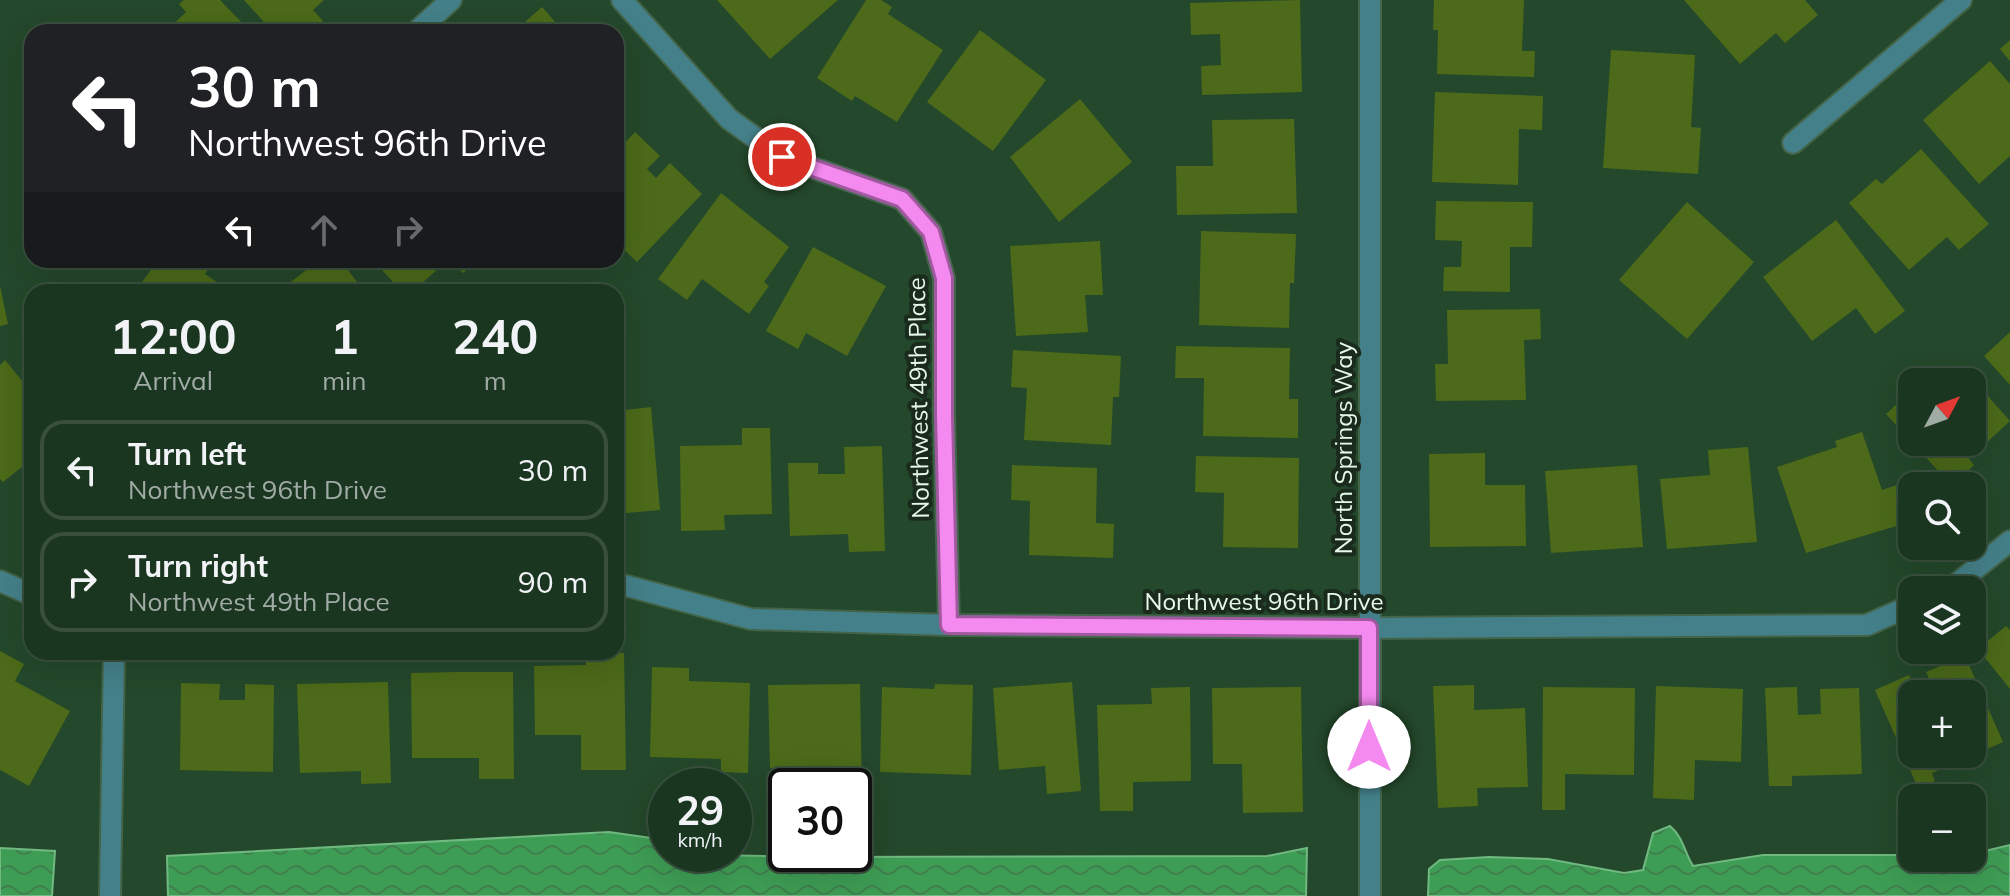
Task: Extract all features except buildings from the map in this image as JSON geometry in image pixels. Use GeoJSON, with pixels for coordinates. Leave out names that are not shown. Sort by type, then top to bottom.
{"type":"FeatureCollection","features":[{"type":"Feature","properties":{"kind":"street"},"geometry":{"type":"LineString","coordinates":[[425,24],[451,0]]}},
{"type":"Feature","properties":{"kind":"street","name":"Northwest 49th Place"},"geometry":{"type":"LineString","coordinates":[[622,0],[729,119],[782,157],[902,199],[931,232],[944,278],[949,625]]}},
{"type":"Feature","properties":{"kind":"street","name":"North Springs Way"},"geometry":{"type":"LineString","coordinates":[[1370,0],[1370,896]]}},
{"type":"Feature","properties":{"kind":"street"},"geometry":{"type":"LineString","coordinates":[[1793,143],[1961,0]]}},
{"type":"Feature","properties":{"kind":"street"},"geometry":{"type":"LineString","coordinates":[[1966,576],[2010,541]]}},
{"type":"Feature","properties":{"kind":"street"},"geometry":{"type":"LineString","coordinates":[[0,581],[24,592]]}},
{"type":"Feature","properties":{"kind":"street","name":"Northwest 96th Drive"},"geometry":{"type":"LineString","coordinates":[[624,585],[751,619],[949,625],[1369,628],[1867,625],[1898,611]]}},
{"type":"Feature","properties":{"kind":"street"},"geometry":{"type":"LineString","coordinates":[[110,896],[114,660]]}},
{"type":"Feature","properties":{"kind":"water"},"geometry":{"type":"Polygon","coordinates":[[[1670,826],[1681,840],[1693,866],[1763,855],[1898,855],[1898,872],[1986,872],[1986,851],[2010,845],[2010,896],[1428,896],[1429,869],[1440,860],[1489,857],[1548,859],[1624,873],[1643,870],[1653,833],[1670,826]]]}},
{"type":"Feature","properties":{"kind":"water"},"geometry":{"type":"Polygon","coordinates":[[[609,832],[648,837],[648,872],[752,872],[752,856],[768,856],[768,872],[872,872],[872,857],[1267,856],[1307,848],[1306,896],[168,896],[167,856],[609,832]]]}},
{"type":"Feature","properties":{"kind":"water"},"geometry":{"type":"Polygon","coordinates":[[[0,848],[55,851],[52,896],[0,896],[0,848]]]}},
{"type":"Feature","properties":{"kind":"route"},"geometry":{"type":"LineString","coordinates":[[782,157],[902,199],[931,232],[944,278],[949,625],[1369,628],[1369,747]]}}]}
